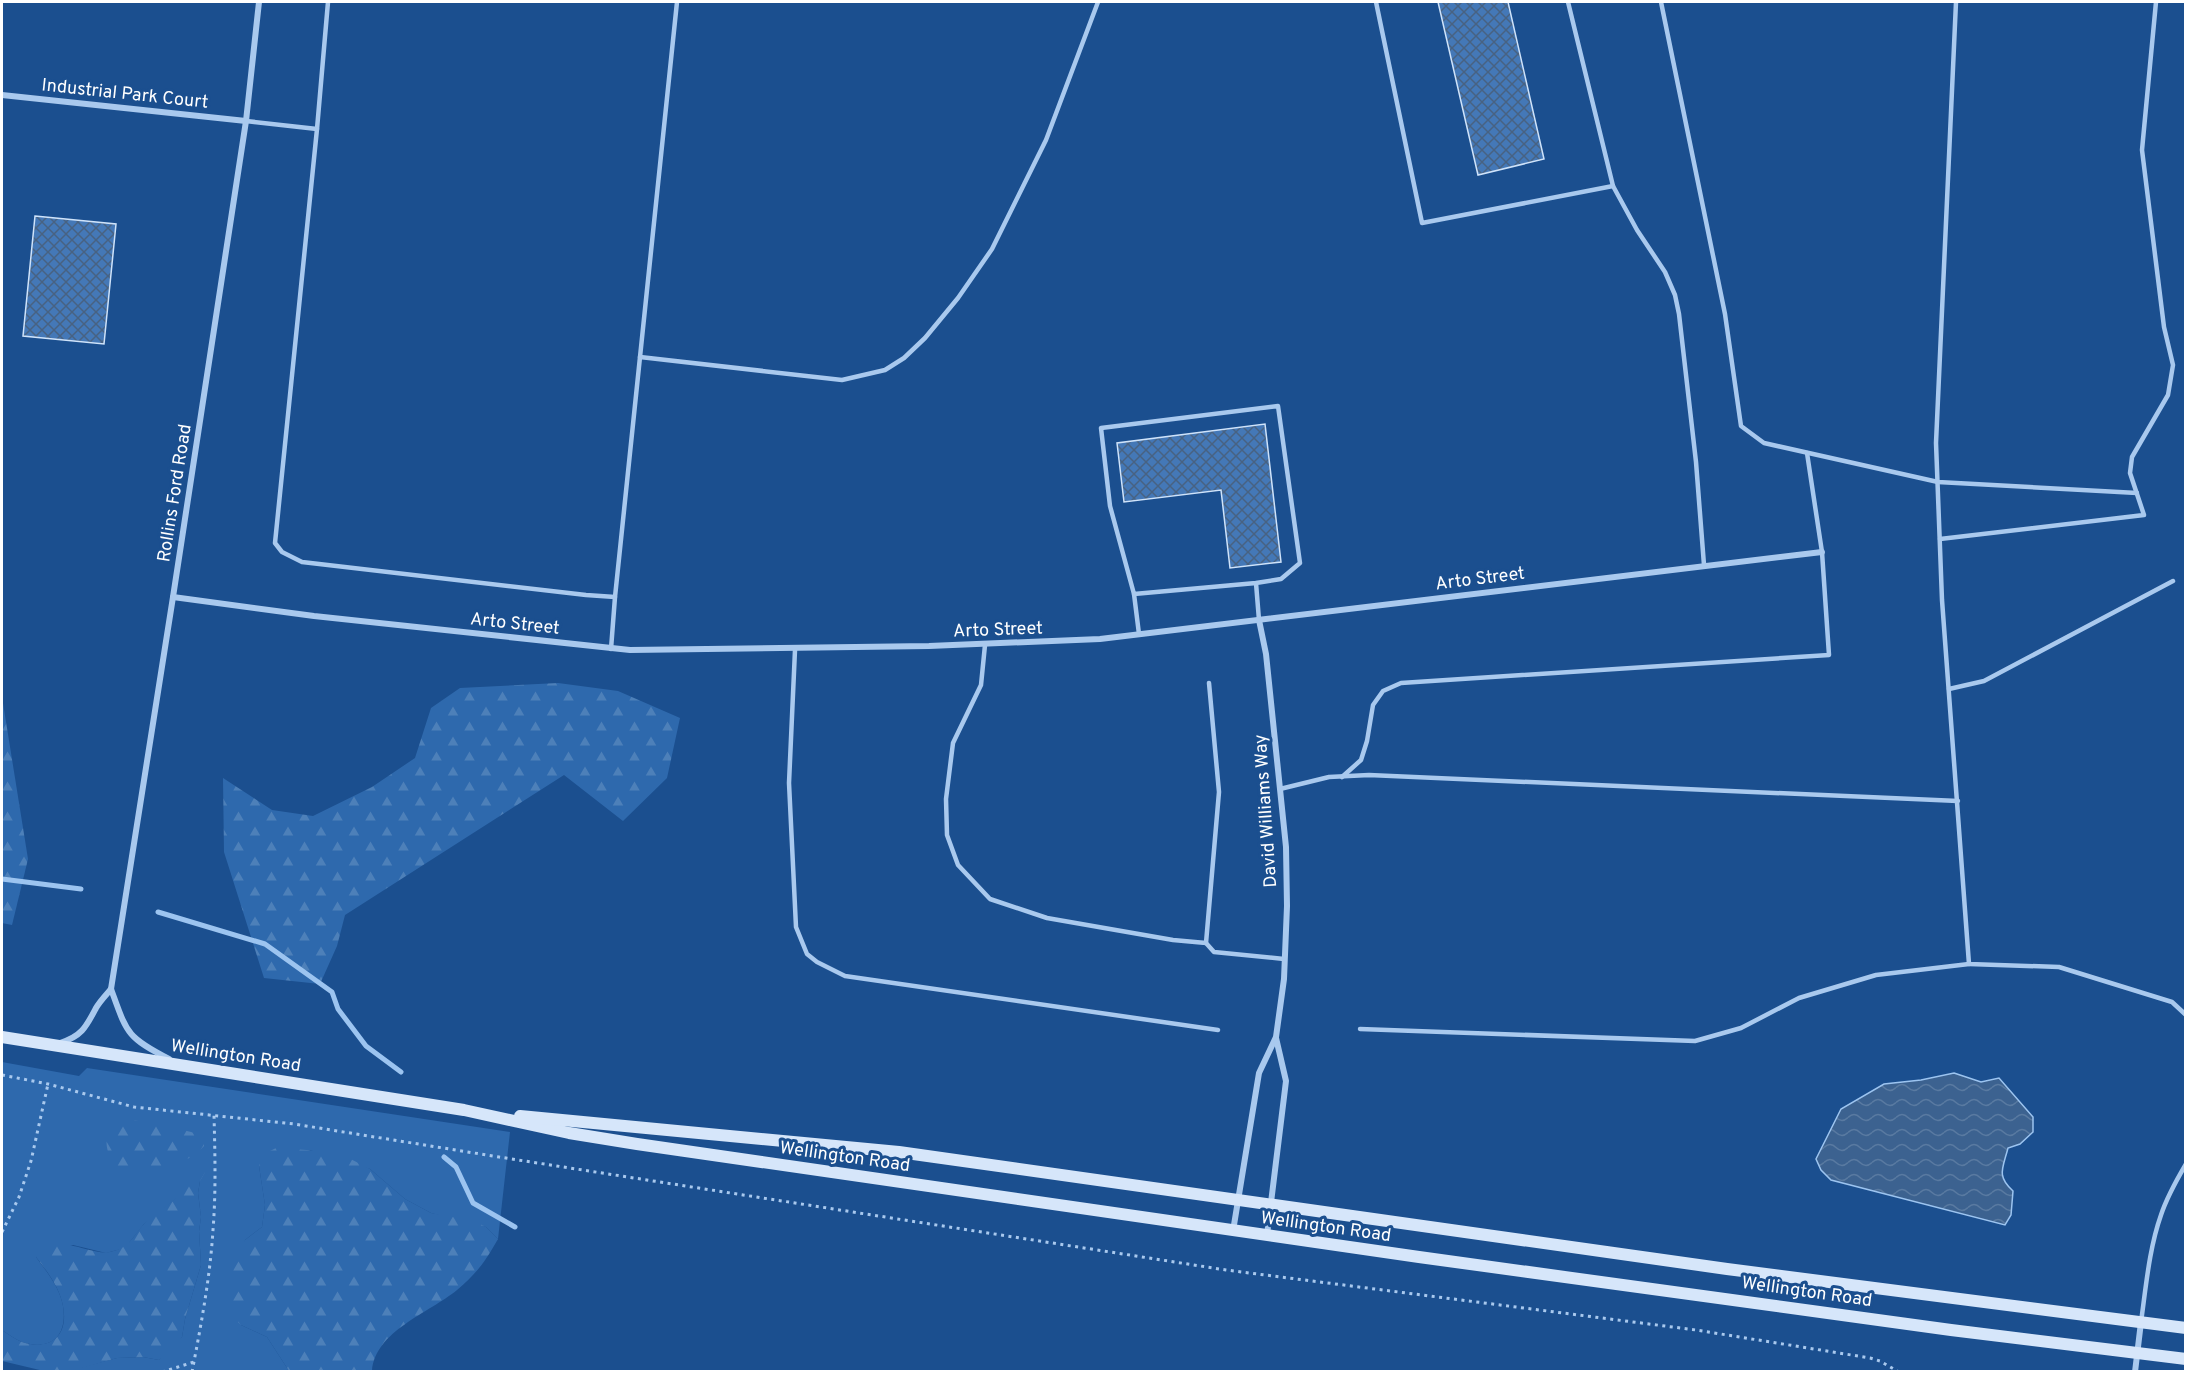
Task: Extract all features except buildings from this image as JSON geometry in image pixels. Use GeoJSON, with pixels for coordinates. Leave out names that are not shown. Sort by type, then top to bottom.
{"type":"FeatureCollection","features":[{"type":"Feature","properties":{"kind":"main road","name":"Wellington Road"},"geometry":{"type":"LineString","coordinates":[[2,1037],[464,1110],[568,1133],[637,1144],[1267,1236],[1951,1330],[2186,1359]]}},
{"type":"Feature","properties":{"kind":"main road","name":"Wellington Road"},"geometry":{"type":"LineString","coordinates":[[464,1110],[899,1152],[1783,1277],[2186,1328]]}},
{"type":"Feature","properties":{"kind":"street","name":"Rollins Ford Road"},"geometry":{"type":"LineString","coordinates":[[180,1065],[143,1046],[133,1038],[123,1022],[111,989],[246,121],[259,2]]}},
{"type":"Feature","properties":{"kind":"street","name":"Industrial Park Court"},"geometry":{"type":"LineString","coordinates":[[2,95],[246,121]]}},
{"type":"Feature","properties":{"kind":"street","name":"Arto Street"},"geometry":{"type":"LineString","coordinates":[[173,597],[314,616],[611,649],[795,650],[985,645],[1139,634],[1822,552]]}},
{"type":"Feature","properties":{"kind":"street","name":"David Williams Way"},"geometry":{"type":"LineString","coordinates":[[1259,620],[1266,654],[1286,847],[1284,959],[1276,1037],[1286,1081],[1267,1236]]}},
{"type":"Feature","properties":{"kind":"street","name":"Rollins Ford Road"},"geometry":{"type":"LineString","coordinates":[[51,1045],[62,1043],[82,1032],[89,1024],[97,1006],[111,989]]}},
{"type":"Feature","properties":{"kind":"street","name":"David Williams Way"},"geometry":{"type":"LineString","coordinates":[[1233,1231],[1259,1073],[1276,1037]]}},
{"type":"Feature","properties":{"kind":"street"},"geometry":{"type":"LineString","coordinates":[[2135,1371],[2141,1322]]}},
{"type":"Feature","properties":{"kind":"lane"},"geometry":{"type":"LineString","coordinates":[[328,2],[275,543],[282,552],[302,562],[615,597]]}},
{"type":"Feature","properties":{"kind":"lane"},"geometry":{"type":"LineString","coordinates":[[611,649],[677,2]]}},
{"type":"Feature","properties":{"kind":"lane"},"geometry":{"type":"LineString","coordinates":[[640,357],[842,380],[885,370],[904,358],[925,338],[958,298],[992,249],[1046,140],[1098,2]]}},
{"type":"Feature","properties":{"kind":"lane"},"geometry":{"type":"LineString","coordinates":[[1376,2],[1422,223],[1613,186]]}},
{"type":"Feature","properties":{"kind":"lane"},"geometry":{"type":"LineString","coordinates":[[1568,2],[1613,186],[1637,230],[1665,272],[1679,314],[1696,462],[1704,565]]}},
{"type":"Feature","properties":{"kind":"lane"},"geometry":{"type":"LineString","coordinates":[[1660,2],[1725,314],[1741,426],[1764,443],[1938,482],[2137,493]]}},
{"type":"Feature","properties":{"kind":"lane"},"geometry":{"type":"LineString","coordinates":[[1956,2],[1936,443],[1949,689],[1970,964]]}},
{"type":"Feature","properties":{"kind":"lane"},"geometry":{"type":"LineString","coordinates":[[1940,539],[2144,515],[2130,473],[2132,457],[2168,395],[2173,365],[2164,327],[2142,150],[2156,2]]}},
{"type":"Feature","properties":{"kind":"lane"},"geometry":{"type":"LineString","coordinates":[[246,121],[317,129]]}},
{"type":"Feature","properties":{"kind":"lane"},"geometry":{"type":"LineString","coordinates":[[1134,594],[1281,579],[1300,563],[1278,406],[1101,428],[1110,506],[1134,594],[1139,634]]}},
{"type":"Feature","properties":{"kind":"lane"},"geometry":{"type":"LineString","coordinates":[[1342,777],[1361,760],[1367,741],[1373,705],[1383,692],[1401,683],[1829,655],[1822,552],[1807,453]]}},
{"type":"Feature","properties":{"kind":"lane"},"geometry":{"type":"LineString","coordinates":[[1949,689],[1984,681],[2173,581]]}},
{"type":"Feature","properties":{"kind":"lane"},"geometry":{"type":"LineString","coordinates":[[1256,583],[1259,620]]}},
{"type":"Feature","properties":{"kind":"lane"},"geometry":{"type":"LineString","coordinates":[[985,645],[981,685],[953,743],[946,799],[946,835],[958,865],[990,899],[1047,918],[1173,940],[1206,943],[1214,952],[1284,959]]}},
{"type":"Feature","properties":{"kind":"lane"},"geometry":{"type":"LineString","coordinates":[[795,650],[789,783],[796,927],[807,954],[817,962],[845,976],[1218,1030]]}},
{"type":"Feature","properties":{"kind":"lane"},"geometry":{"type":"LineString","coordinates":[[1206,943],[1219,792],[1209,683]]}},
{"type":"Feature","properties":{"kind":"lane"},"geometry":{"type":"LineString","coordinates":[[1280,789],[1329,777],[1381,775],[1958,801]]}},
{"type":"Feature","properties":{"kind":"lane"},"geometry":{"type":"LineString","coordinates":[[1360,1029],[1695,1041],[1741,1028],[1799,998],[1876,975],[1970,964],[2060,967],[2172,1002],[2186,1015]]}},
{"type":"Feature","properties":{"kind":"lane"},"geometry":{"type":"LineString","coordinates":[[2141,1322],[2147,1278],[2160,1216],[2186,1164]]}},
{"type":"Feature","properties":{"kind":"path"},"geometry":{"type":"LineString","coordinates":[[2,1074],[134,1107],[294,1124],[499,1158],[1226,1270],[1696,1330],[1870,1358],[1899,1371]]}},
{"type":"Feature","properties":{"kind":"path"},"geometry":{"type":"LineString","coordinates":[[2,1232],[19,1197],[31,1161],[48,1084]]}},
{"type":"Feature","properties":{"kind":"path"},"geometry":{"type":"LineString","coordinates":[[192,1371],[213,1233],[216,1174],[214,1116]]}},
{"type":"Feature","properties":{"kind":"path"},"geometry":{"type":"LineString","coordinates":[[162,1371],[194,1362]]}},
{"type":"Feature","properties":{"kind":"green space"},"geometry":{"type":"Polygon","coordinates":[[[558,683],[618,691],[680,718],[667,778],[623,821],[564,775],[345,915],[337,946],[320,984],[264,978],[224,852],[223,778],[272,810],[313,816],[372,787],[415,758],[431,708],[460,688],[558,683]]]}},
{"type":"Feature","properties":{"kind":"green space"},"geometry":{"type":"Polygon","coordinates":[[[2,697],[28,859],[12,925],[2,923],[2,697]]]}},
{"type":"Feature","properties":{"kind":"green space"},"geometry":{"type":"Polygon","coordinates":[[[2,1062],[79,1076],[87,1068],[510,1132],[498,1239],[486,1227],[431,1213],[405,1199],[370,1169],[310,1150],[292,1150],[259,1166],[265,1205],[262,1227],[245,1240],[241,1325],[267,1337],[289,1371],[68,1371],[117,1358],[143,1357],[159,1360],[182,1337],[201,1265],[199,1231],[201,1217],[198,1193],[200,1181],[191,1182],[181,1195],[144,1224],[125,1248],[106,1253],[73,1245],[36,1257],[59,1293],[63,1306],[63,1326],[55,1339],[41,1345],[22,1342],[14,1338],[2,1330],[2,1062]]]}},
{"type":"Feature","properties":{"kind":"green space"},"geometry":{"type":"Polygon","coordinates":[[[122,1119],[155,1123],[199,1134],[204,1140],[204,1146],[195,1154],[175,1164],[151,1168],[116,1166],[109,1153],[107,1141],[111,1129],[122,1119]]]}},
{"type":"Feature","properties":{"kind":"green space"},"geometry":{"type":"Polygon","coordinates":[[[276,1148],[337,1152],[370,1169],[405,1199],[431,1213],[474,1221],[486,1227],[498,1239],[480,1267],[464,1284],[393,1334],[375,1357],[372,1371],[289,1371],[267,1337],[241,1325],[232,1316],[229,1301],[234,1264],[245,1240],[262,1227],[265,1205],[259,1166],[264,1154],[276,1148]]]}},
{"type":"Feature","properties":{"kind":"green space"},"geometry":{"type":"Polygon","coordinates":[[[202,1166],[205,1172],[200,1181],[198,1193],[201,1217],[199,1231],[201,1265],[182,1337],[173,1350],[159,1360],[143,1357],[117,1358],[68,1372],[44,1371],[2,1361],[2,1330],[22,1342],[41,1344],[55,1339],[63,1326],[63,1306],[59,1293],[49,1274],[36,1257],[42,1249],[61,1244],[102,1252],[117,1250],[130,1241],[151,1217],[180,1194],[186,1188],[193,1170],[202,1166]]]}},
{"type":"Feature","properties":{"kind":"water"},"geometry":{"type":"Polygon","coordinates":[[[1954,1073],[1981,1082],[1999,1078],[2033,1117],[2033,1132],[2020,1144],[2008,1148],[2004,1161],[2002,1171],[2004,1181],[2013,1191],[2011,1215],[2005,1225],[1831,1180],[1821,1170],[1816,1159],[1841,1109],[1884,1084],[1954,1073]]]}},
{"type":"Feature","properties":{"kind":"waterway"},"geometry":{"type":"LineString","coordinates":[[2,879],[81,889]]}},
{"type":"Feature","properties":{"kind":"waterway"},"geometry":{"type":"LineString","coordinates":[[158,912],[265,944],[332,992],[338,1009],[366,1046],[401,1072]]}},
{"type":"Feature","properties":{"kind":"waterway"},"geometry":{"type":"LineString","coordinates":[[444,1157],[456,1167],[473,1203],[515,1227]]}}]}
